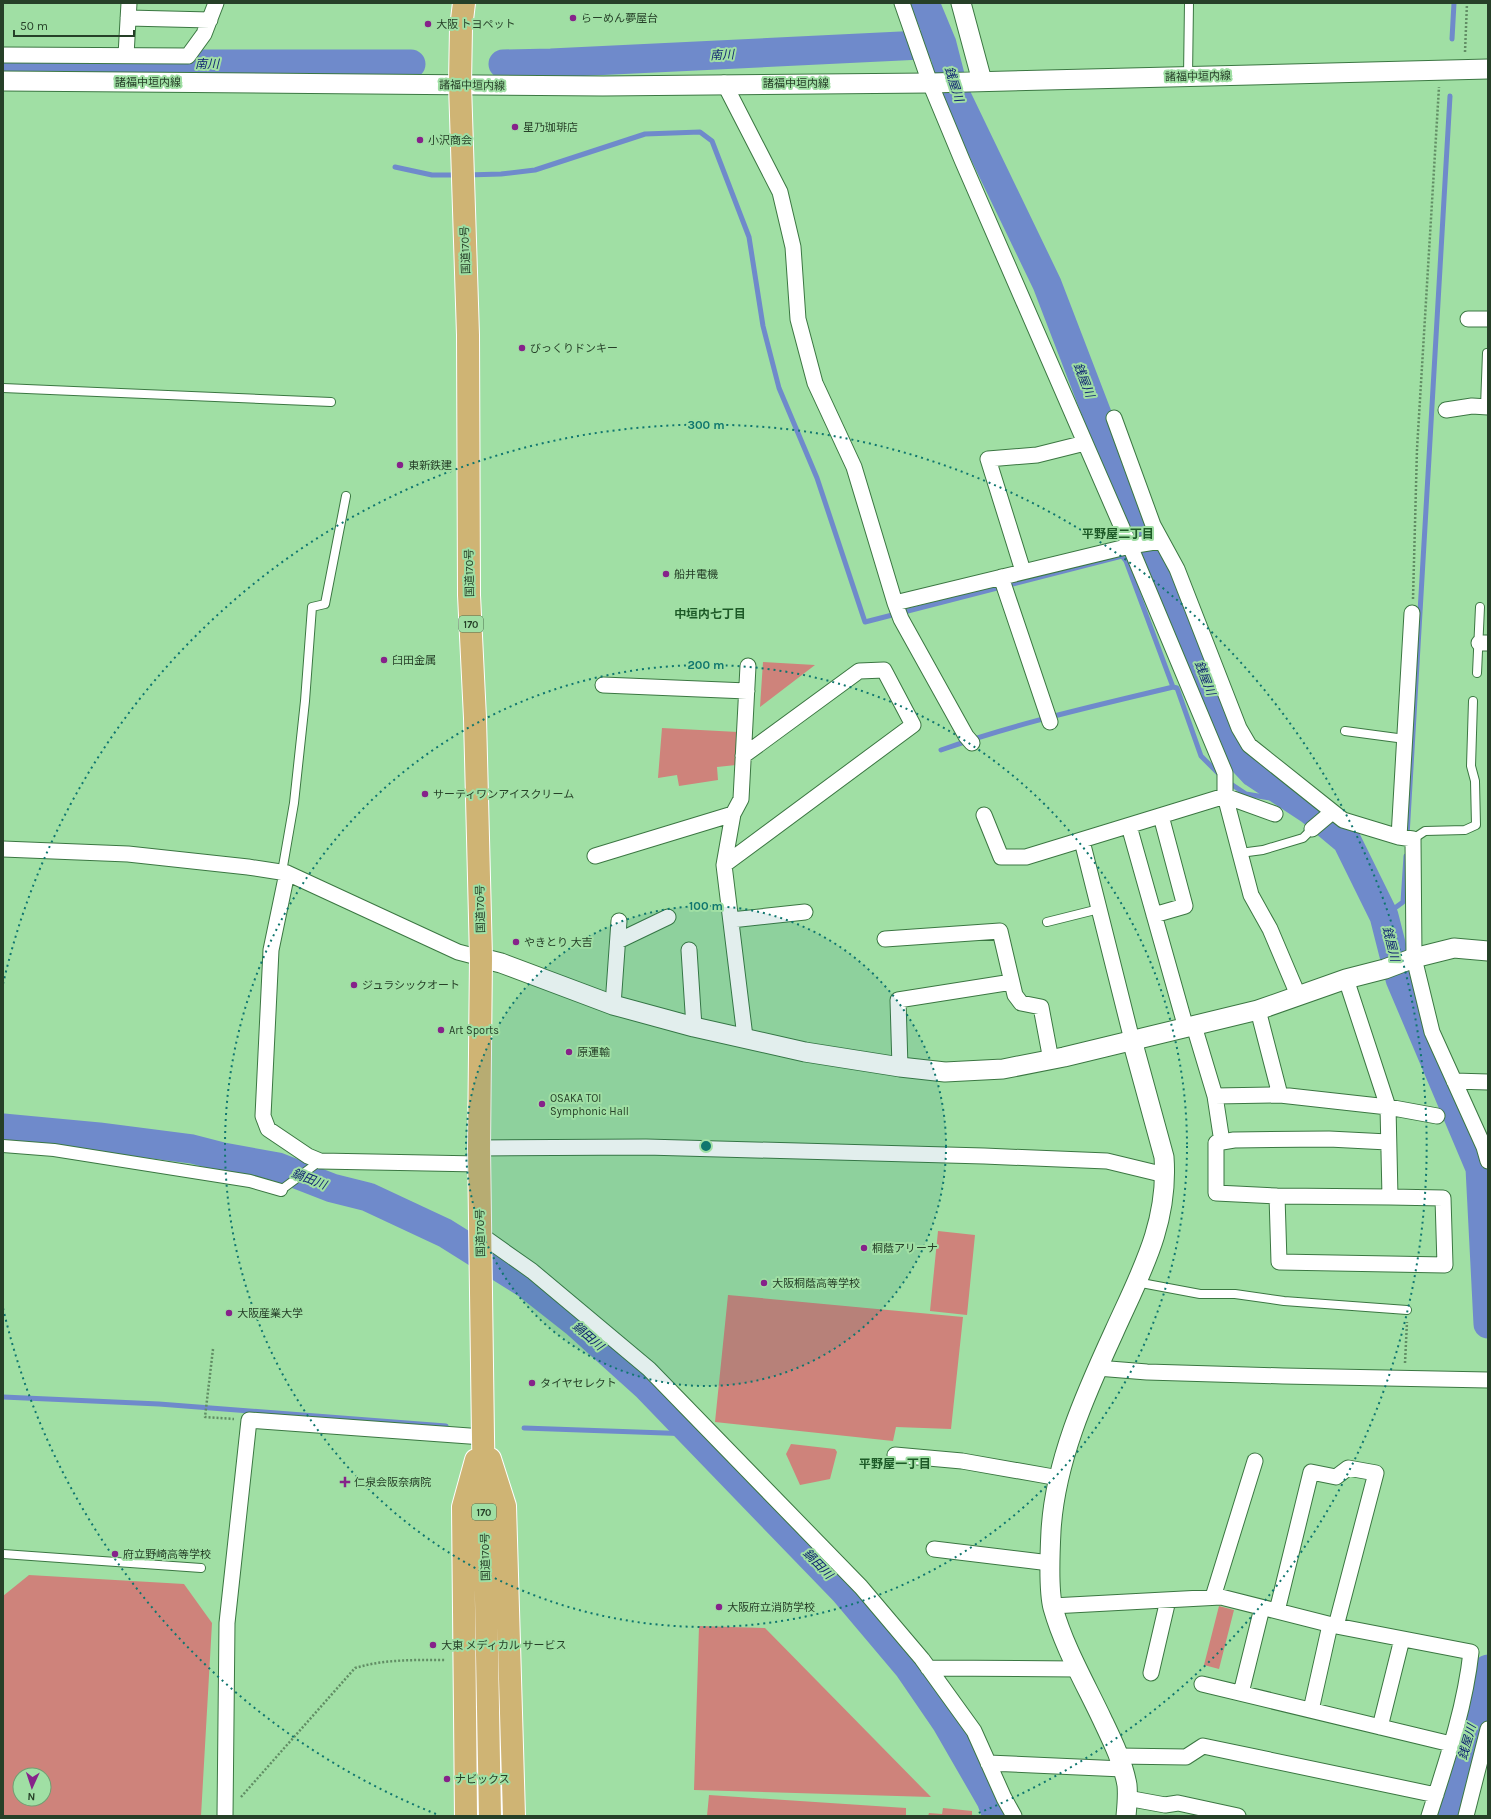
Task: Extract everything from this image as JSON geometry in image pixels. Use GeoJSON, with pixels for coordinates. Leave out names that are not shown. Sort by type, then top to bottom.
{"type":"FeatureCollection","features":[{"type":"Feature","properties":{"kind":"highway","name":"国道170号"},"geometry":{"type":"LineString","coordinates":[[464,3],[461,28],[460,84],[468,335],[469,595],[475,718],[481,958],[479,1156],[490,1816]]}},
{"type":"Feature","properties":{"kind":"highway","name":"170"},"geometry":{"type":"LineString","coordinates":[[466,1816],[466,1660],[463,1507],[483,1437]]}},
{"type":"Feature","properties":{"kind":"highway","name":"170"},"geometry":{"type":"LineString","coordinates":[[483,1437],[505,1506],[514,1816]]}},
{"type":"Feature","properties":{"kind":"street"},"geometry":{"type":"LineString","coordinates":[[126,55],[129,3]]}},
{"type":"Feature","properties":{"kind":"street"},"geometry":{"type":"LineString","coordinates":[[3,55],[188,56],[204,34],[216,3]]}},
{"type":"Feature","properties":{"kind":"street"},"geometry":{"type":"LineString","coordinates":[[902,3],[943,82],[965,167],[1130,546],[1225,785],[1251,896],[1270,929],[1298,995]]}},
{"type":"Feature","properties":{"kind":"street"},"geometry":{"type":"LineString","coordinates":[[961,3],[982,81]]}},
{"type":"Feature","properties":{"kind":"street"},"geometry":{"type":"LineString","coordinates":[[128,18],[210,20]]}},
{"type":"Feature","properties":{"kind":"street","name":"諸福中垣内線"},"geometry":{"type":"LineString","coordinates":[[3,80],[603,86],[943,82],[1454,67],[1488,69]]}},
{"type":"Feature","properties":{"kind":"street"},"geometry":{"type":"LineString","coordinates":[[724,84],[780,192],[793,247],[798,319],[815,383],[854,467],[898,610],[969,740]]}},
{"type":"Feature","properties":{"kind":"street"},"geometry":{"type":"LineString","coordinates":[[1468,319],[1488,319]]}},
{"type":"Feature","properties":{"kind":"street"},"geometry":{"type":"LineString","coordinates":[[1446,410],[1472,406],[1487,407]]}},
{"type":"Feature","properties":{"kind":"street"},"geometry":{"type":"LineString","coordinates":[[1114,418],[1153,525],[1177,569],[1239,728],[1249,745],[1331,813],[1343,820],[1405,838]]}},
{"type":"Feature","properties":{"kind":"street"},"geometry":{"type":"LineString","coordinates":[[1023,571],[988,459],[1037,455],[1085,442]]}},
{"type":"Feature","properties":{"kind":"street"},"geometry":{"type":"LineString","coordinates":[[898,610],[1003,583],[1023,571],[1130,546],[1161,541]]}},
{"type":"Feature","properties":{"kind":"street"},"geometry":{"type":"LineString","coordinates":[[1003,583],[1048,718]]}},
{"type":"Feature","properties":{"kind":"street"},"geometry":{"type":"LineString","coordinates":[[1412,614],[1405,739],[1405,838],[1414,958],[1432,1032],[1484,1147],[1488,1161]]}},
{"type":"Feature","properties":{"kind":"street"},"geometry":{"type":"LineString","coordinates":[[745,1037],[724,865],[733,814],[741,799],[748,666]]}},
{"type":"Feature","properties":{"kind":"street"},"geometry":{"type":"LineString","coordinates":[[724,865],[913,725],[884,670],[859,671],[743,756]]}},
{"type":"Feature","properties":{"kind":"street"},"geometry":{"type":"LineString","coordinates":[[603,685],[746,692]]}},
{"type":"Feature","properties":{"kind":"street"},"geometry":{"type":"LineString","coordinates":[[1225,785],[1275,814]]}},
{"type":"Feature","properties":{"kind":"street"},"geometry":{"type":"LineString","coordinates":[[984,815],[1001,857],[1026,857],[1161,816],[1225,785]]}},
{"type":"Feature","properties":{"kind":"street"},"geometry":{"type":"LineString","coordinates":[[1312,829],[1331,813]]}},
{"type":"Feature","properties":{"kind":"street"},"geometry":{"type":"LineString","coordinates":[[595,856],[733,814]]}},
{"type":"Feature","properties":{"kind":"street"},"geometry":{"type":"LineString","coordinates":[[1154,915],[1185,906],[1161,816]]}},
{"type":"Feature","properties":{"kind":"street"},"geometry":{"type":"LineString","coordinates":[[1130,826],[1154,915],[1190,1027],[1215,1096],[1222,1142]]}},
{"type":"Feature","properties":{"kind":"street"},"geometry":{"type":"LineString","coordinates":[[1082,841],[1132,1040],[1164,1157],[1165,1175],[1160,1221],[1155,1239],[1097,1368],[1069,1442],[1059,1478],[1054,1501],[1050,1563],[1052,1606],[1063,1636],[1114,1743],[1127,1786],[1127,1807],[1178,1803],[1238,1816]]}},
{"type":"Feature","properties":{"kind":"street"},"geometry":{"type":"LineString","coordinates":[[3,849],[128,854],[248,867],[284,873],[458,952],[501,963],[613,1005],[694,1027],[745,1037],[805,1052],[900,1067],[945,1072],[1003,1069],[1051,1060],[1258,1010],[1298,995],[1385,969],[1414,958],[1454,948],[1488,951]]}},
{"type":"Feature","properties":{"kind":"street"},"geometry":{"type":"LineString","coordinates":[[284,873],[271,950],[263,1116],[268,1128],[308,1156],[316,1164],[646,1147],[1107,1161],[1165,1175]]}},
{"type":"Feature","properties":{"kind":"street"},"geometry":{"type":"LineString","coordinates":[[731,920],[805,912]]}},
{"type":"Feature","properties":{"kind":"street"},"geometry":{"type":"LineString","coordinates":[[618,941],[668,917]]}},
{"type":"Feature","properties":{"kind":"street"},"geometry":{"type":"LineString","coordinates":[[613,1005],[619,920]]}},
{"type":"Feature","properties":{"kind":"street"},"geometry":{"type":"LineString","coordinates":[[885,939],[1000,931],[1015,995],[1021,1003],[1041,1007],[1051,1060]]}},
{"type":"Feature","properties":{"kind":"street"},"geometry":{"type":"LineString","coordinates":[[689,950],[694,1027]]}},
{"type":"Feature","properties":{"kind":"street"},"geometry":{"type":"LineString","coordinates":[[1346,980],[1388,1107],[1390,1197]]}},
{"type":"Feature","properties":{"kind":"street"},"geometry":{"type":"LineString","coordinates":[[900,1067],[898,1000],[1012,982]]}},
{"type":"Feature","properties":{"kind":"street"},"geometry":{"type":"LineString","coordinates":[[1258,1010],[1280,1094]]}},
{"type":"Feature","properties":{"kind":"street"},"geometry":{"type":"LineString","coordinates":[[1454,1081],[1488,1082]]}},
{"type":"Feature","properties":{"kind":"street"},"geometry":{"type":"LineString","coordinates":[[1215,1096],[1280,1094],[1388,1107],[1437,1116]]}},
{"type":"Feature","properties":{"kind":"street"},"geometry":{"type":"LineString","coordinates":[[1277,1196],[1279,1262],[1445,1265],[1443,1198],[1277,1196],[1216,1193],[1216,1143],[1234,1140],[1329,1139],[1388,1142]]}},
{"type":"Feature","properties":{"kind":"street"},"geometry":{"type":"LineString","coordinates":[[3,1146],[54,1150],[250,1181],[284,1188]]}},
{"type":"Feature","properties":{"kind":"street"},"geometry":{"type":"LineString","coordinates":[[481,1240],[532,1270],[649,1369],[861,1587],[928,1668],[974,1731],[1004,1798],[1014,1816]]}},
{"type":"Feature","properties":{"kind":"street"},"geometry":{"type":"LineString","coordinates":[[1097,1368],[1155,1372],[1481,1380]]}},
{"type":"Feature","properties":{"kind":"street"},"geometry":{"type":"LineString","coordinates":[[225,1816],[227,1623],[249,1420],[483,1437]]}},
{"type":"Feature","properties":{"kind":"street"},"geometry":{"type":"LineString","coordinates":[[896,1455],[962,1461],[1059,1478]]}},
{"type":"Feature","properties":{"kind":"street"},"geometry":{"type":"LineString","coordinates":[[1213,1598],[1255,1461]]}},
{"type":"Feature","properties":{"kind":"street"},"geometry":{"type":"LineString","coordinates":[[1277,1611],[1312,1472],[1336,1477],[1348,1468],[1376,1473],[1333,1625],[1311,1710]]}},
{"type":"Feature","properties":{"kind":"street"},"geometry":{"type":"LineString","coordinates":[[934,1549],[1050,1563]]}},
{"type":"Feature","properties":{"kind":"street"},"geometry":{"type":"LineString","coordinates":[[1052,1606],[1221,1597],[1333,1625],[1471,1652],[1468,1672],[1451,1744],[1429,1816]]}},
{"type":"Feature","properties":{"kind":"street"},"geometry":{"type":"LineString","coordinates":[[1152,1673],[1168,1600]]}},
{"type":"Feature","properties":{"kind":"street"},"geometry":{"type":"LineString","coordinates":[[1242,1694],[1262,1608]]}},
{"type":"Feature","properties":{"kind":"street"},"geometry":{"type":"LineString","coordinates":[[1380,1727],[1402,1639]]}},
{"type":"Feature","properties":{"kind":"street"},"geometry":{"type":"LineString","coordinates":[[928,1668],[1078,1669]]}},
{"type":"Feature","properties":{"kind":"street"},"geometry":{"type":"LineString","coordinates":[[1202,1684],[1451,1744]]}},
{"type":"Feature","properties":{"kind":"street"},"geometry":{"type":"LineString","coordinates":[[1466,1816],[1488,1729]]}},
{"type":"Feature","properties":{"kind":"street"},"geometry":{"type":"LineString","coordinates":[[988,1763],[1121,1763],[1186,1757],[1203,1746],[1436,1795]]}},
{"type":"Feature","properties":{"kind":"lane"},"geometry":{"type":"LineString","coordinates":[[1188,76],[1189,3]]}},
{"type":"Feature","properties":{"kind":"lane"},"geometry":{"type":"LineString","coordinates":[[1487,353],[1487,407]]}},
{"type":"Feature","properties":{"kind":"lane"},"geometry":{"type":"LineString","coordinates":[[3,388],[331,402]]}},
{"type":"Feature","properties":{"kind":"lane"},"geometry":{"type":"LineString","coordinates":[[284,873],[294,803],[305,701],[312,607],[325,604],[346,496]]}},
{"type":"Feature","properties":{"kind":"lane"},"geometry":{"type":"LineString","coordinates":[[1478,673],[1483,643],[1480,607]]}},
{"type":"Feature","properties":{"kind":"lane"},"geometry":{"type":"LineString","coordinates":[[1405,838],[1425,831],[1465,830],[1476,825],[1475,781],[1471,766],[1473,701]]}},
{"type":"Feature","properties":{"kind":"lane"},"geometry":{"type":"LineString","coordinates":[[1345,731],[1405,739]]}},
{"type":"Feature","properties":{"kind":"lane"},"geometry":{"type":"LineString","coordinates":[[1240,853],[1263,850],[1303,838],[1312,829]]}},
{"type":"Feature","properties":{"kind":"lane"},"geometry":{"type":"LineString","coordinates":[[1047,922],[1099,909]]}},
{"type":"Feature","properties":{"kind":"lane"},"geometry":{"type":"LineString","coordinates":[[284,1188],[316,1164]]}},
{"type":"Feature","properties":{"kind":"lane"},"geometry":{"type":"LineString","coordinates":[[1136,1282],[1200,1294],[1235,1294],[1284,1301],[1407,1310]]}},
{"type":"Feature","properties":{"kind":"lane"},"geometry":{"type":"LineString","coordinates":[[3,1554],[201,1568]]}},
{"type":"Feature","properties":{"kind":"path"},"geometry":{"type":"LineString","coordinates":[[1412,614],[1417,449],[1454,67],[1467,3]]}},
{"type":"Feature","properties":{"kind":"path"},"geometry":{"type":"LineString","coordinates":[[1404,1379],[1407,1310]]}},
{"type":"Feature","properties":{"kind":"path"},"geometry":{"type":"LineString","coordinates":[[213,1349],[205,1417],[249,1420]]}},
{"type":"Feature","properties":{"kind":"path"},"geometry":{"type":"LineString","coordinates":[[225,1816],[355,1668],[391,1660],[466,1660]]}},
{"type":"Feature","properties":{"kind":"shaded area"},"geometry":{"type":"Polygon","coordinates":[[[763,662],[815,665],[760,707],[763,662]]]}},
{"type":"Feature","properties":{"kind":"shaded area"},"geometry":{"type":"Polygon","coordinates":[[[662,728],[738,732],[736,765],[717,767],[718,780],[679,786],[677,775],[658,778],[662,728]]]}},
{"type":"Feature","properties":{"kind":"shaded area"},"geometry":{"type":"Polygon","coordinates":[[[938,1231],[975,1235],[967,1315],[930,1311],[938,1231]]]}},
{"type":"Feature","properties":{"kind":"shaded area"},"geometry":{"type":"Polygon","coordinates":[[[728,1295],[963,1317],[951,1429],[896,1427],[893,1441],[715,1422],[728,1295]]]}},
{"type":"Feature","properties":{"kind":"shaded area"},"geometry":{"type":"Polygon","coordinates":[[[791,1444],[835,1449],[837,1452],[830,1479],[800,1485],[786,1454],[791,1444]]]}},
{"type":"Feature","properties":{"kind":"shaded area"},"geometry":{"type":"Polygon","coordinates":[[[29,1575],[184,1584],[212,1623],[201,1816],[3,1816],[3,1596],[29,1575]]]}},
{"type":"Feature","properties":{"kind":"shaded area"},"geometry":{"type":"Polygon","coordinates":[[[1219,1606],[1234,1610],[1219,1669],[1204,1665],[1219,1606]]]}},
{"type":"Feature","properties":{"kind":"shaded area"},"geometry":{"type":"Polygon","coordinates":[[[699,1626],[765,1628],[931,1797],[694,1790],[699,1626]]]}},
{"type":"Feature","properties":{"kind":"shaded area"},"geometry":{"type":"Polygon","coordinates":[[[709,1795],[906,1808],[906,1816],[707,1816],[709,1795]]]}},
{"type":"Feature","properties":{"kind":"shaded area"},"geometry":{"type":"Polygon","coordinates":[[[943,1808],[972,1811],[972,1816],[928,1816],[929,1813],[942,1814],[943,1808]]]}},
{"type":"Feature","properties":{"kind":"waterway","name":"銭屋川"},"geometry":{"type":"LineString","coordinates":[[925,3],[942,44],[954,91],[1047,284],[1153,560],[1165,570],[1185,631],[1204,675],[1225,734],[1240,758],[1254,773],[1310,810],[1347,841],[1384,916],[1400,979],[1480,1168],[1488,1324]]}},
{"type":"Feature","properties":{"kind":"waterway"},"geometry":{"type":"LineString","coordinates":[[1452,39],[1454,3]]}},
{"type":"Feature","properties":{"kind":"waterway","name":"南川"},"geometry":{"type":"LineString","coordinates":[[503,64],[942,44]]}},
{"type":"Feature","properties":{"kind":"waterway","name":"南川"},"geometry":{"type":"LineString","coordinates":[[3,64],[411,64]]}},
{"type":"Feature","properties":{"kind":"waterway"},"geometry":{"type":"LineString","coordinates":[[1407,836],[1450,96]]}},
{"type":"Feature","properties":{"kind":"waterway"},"geometry":{"type":"LineString","coordinates":[[467,175],[501,174],[535,170],[645,134],[700,132],[712,141],[749,237],[763,326],[779,388],[817,478],[865,622],[1122,556],[1126,561],[1173,687],[1177,688],[1201,756],[1219,774]]}},
{"type":"Feature","properties":{"kind":"waterway"},"geometry":{"type":"LineString","coordinates":[[395,167],[432,175],[457,175]]}},
{"type":"Feature","properties":{"kind":"waterway"},"geometry":{"type":"LineString","coordinates":[[941,750],[1027,723],[1173,687]]}},
{"type":"Feature","properties":{"kind":"waterway"},"geometry":{"type":"LineString","coordinates":[[1228,782],[1246,794],[1270,798],[1283,791]]}},
{"type":"Feature","properties":{"kind":"waterway"},"geometry":{"type":"LineString","coordinates":[[1384,916],[1403,902],[1406,856]]}},
{"type":"Feature","properties":{"kind":"waterway","name":"鍋田川"},"geometry":{"type":"LineString","coordinates":[[3,1128],[99,1137],[192,1149],[223,1157],[278,1167],[332,1188],[368,1197],[445,1233],[528,1285],[575,1322],[646,1386],[844,1591],[909,1668],[946,1722],[991,1800],[997,1816]]}},
{"type":"Feature","properties":{"kind":"waterway"},"geometry":{"type":"LineString","coordinates":[[3,1397],[159,1404],[446,1426]]}},
{"type":"Feature","properties":{"kind":"waterway"},"geometry":{"type":"LineString","coordinates":[[524,1428],[693,1434]]}},
{"type":"Feature","properties":{"kind":"waterway","name":"銭屋川"},"geometry":{"type":"LineString","coordinates":[[1445,1816],[1488,1669]]}},
{"type":"Feature","properties":{"kind":"place","name":"らーめん夢屋台"},"geometry":{"type":"Point","coordinates":[573,18]}},
{"type":"Feature","properties":{"kind":"place","name":"大阪 トヨペット"},"geometry":{"type":"Point","coordinates":[428,24]}},
{"type":"Feature","properties":{"kind":"place","name":"星乃珈琲店"},"geometry":{"type":"Point","coordinates":[515,127]}},
{"type":"Feature","properties":{"kind":"place","name":"小沢商会"},"geometry":{"type":"Point","coordinates":[420,140]}},
{"type":"Feature","properties":{"kind":"place","name":"びっくりドンキー"},"geometry":{"type":"Point","coordinates":[522,348]}},
{"type":"Feature","properties":{"kind":"place","name":"東新鉄建"},"geometry":{"type":"Point","coordinates":[400,465]}},
{"type":"Feature","properties":{"kind":"place","name":"船井電機"},"geometry":{"type":"Point","coordinates":[666,574]}},
{"type":"Feature","properties":{"kind":"place","name":"臼田金属"},"geometry":{"type":"Point","coordinates":[384,660]}},
{"type":"Feature","properties":{"kind":"place","name":"サーティワンアイスクリーム"},"geometry":{"type":"Point","coordinates":[425,794]}},
{"type":"Feature","properties":{"kind":"place","name":"やきとり 大吉"},"geometry":{"type":"Point","coordinates":[516,942]}},
{"type":"Feature","properties":{"kind":"place","name":"ジュラシックオート"},"geometry":{"type":"Point","coordinates":[354,985]}},
{"type":"Feature","properties":{"kind":"place","name":"Art Sports"},"geometry":{"type":"Point","coordinates":[441,1030]}},
{"type":"Feature","properties":{"kind":"place","name":"原運輸"},"geometry":{"type":"Point","coordinates":[569,1052]}},
{"type":"Feature","properties":{"kind":"place","name":"OSAKA TOI Symphonic Hall"},"geometry":{"type":"Point","coordinates":[542,1104]}},
{"type":"Feature","properties":{"kind":"place","name":"桐蔭アリーナ"},"geometry":{"type":"Point","coordinates":[864,1248]}},
{"type":"Feature","properties":{"kind":"place","name":"大阪桐蔭高等学校"},"geometry":{"type":"Point","coordinates":[764,1283]}},
{"type":"Feature","properties":{"kind":"place","name":"大阪産業大学"},"geometry":{"type":"Point","coordinates":[229,1313]}},
{"type":"Feature","properties":{"kind":"place","name":"タイヤセレクト"},"geometry":{"type":"Point","coordinates":[532,1383]}},
{"type":"Feature","properties":{"kind":"place","name":"仁泉会阪奈病院"},"geometry":{"type":"Point","coordinates":[345,1482]}},
{"type":"Feature","properties":{"kind":"place","name":"府立野崎高等学校"},"geometry":{"type":"Point","coordinates":[115,1554]}},
{"type":"Feature","properties":{"kind":"place","name":"大阪府立消防学校"},"geometry":{"type":"Point","coordinates":[719,1607]}},
{"type":"Feature","properties":{"kind":"place","name":"大東 メディカル サービス"},"geometry":{"type":"Point","coordinates":[433,1645]}},
{"type":"Feature","properties":{"kind":"place","name":"ナビックス"},"geometry":{"type":"Point","coordinates":[447,1779]}},
{"type":"Feature","properties":{"kind":"district","name":"平野屋二丁目"},"geometry":{"type":"Point","coordinates":[1118,534]}},
{"type":"Feature","properties":{"kind":"district","name":"中垣内七丁目"},"geometry":{"type":"Point","coordinates":[710,614]}},
{"type":"Feature","properties":{"kind":"district","name":"平野屋一丁目"},"geometry":{"type":"Point","coordinates":[895,1464]}}]}
